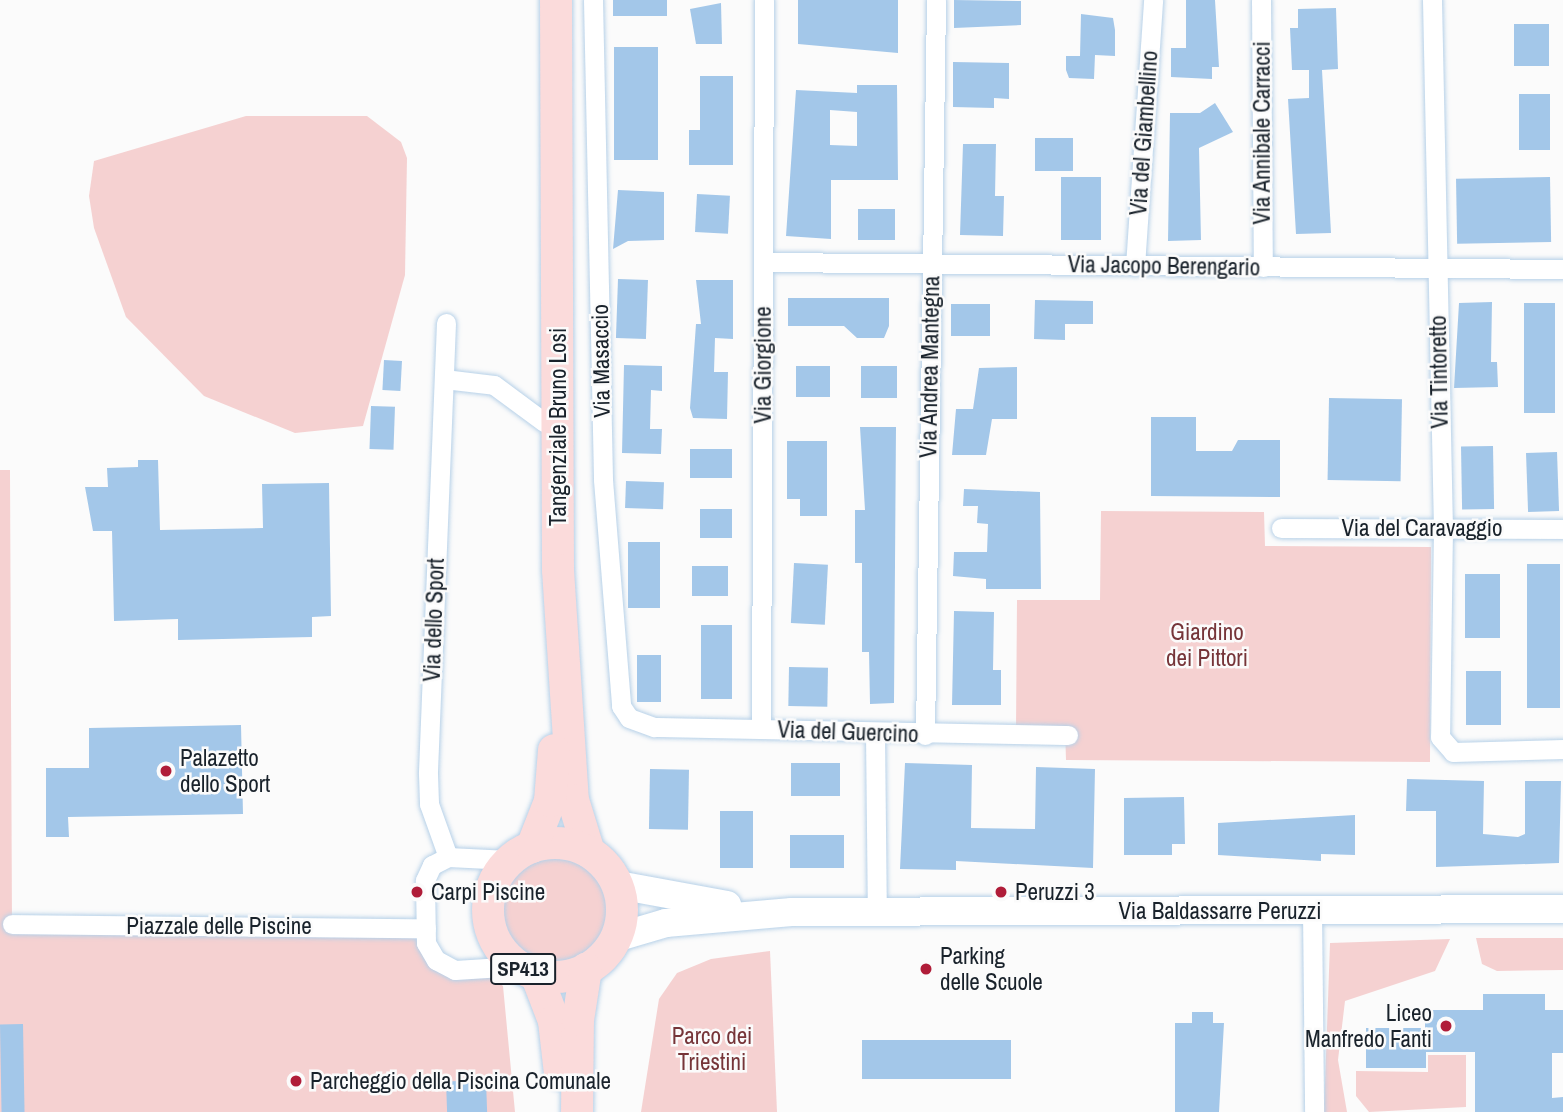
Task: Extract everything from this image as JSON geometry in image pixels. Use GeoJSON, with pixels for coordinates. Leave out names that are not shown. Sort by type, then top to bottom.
{"type":"FeatureCollection","features":[{"type":"Feature","properties":{"kind":"main road","name":"Tangenziale Bruno Losi"},"geometry":{"type":"LineString","coordinates":[[520,854],[550,801],[554,765],[544,422],[537,0]]}},
{"type":"Feature","properties":{"kind":"main road","name":"Tangenziale Bruno Losi"},"geometry":{"type":"LineString","coordinates":[[556,0],[558,570],[573,800],[589,852]]}},
{"type":"Feature","properties":{"kind":"main road"},"geometry":{"type":"LineString","coordinates":[[520,854],[567,843],[589,852],[618,885],[622,906],[615,938]]}},
{"type":"Feature","properties":{"kind":"main road","name":"SP413"},"geometry":{"type":"LineString","coordinates":[[520,854],[489,896],[488,917],[493,937],[527,970],[555,977],[586,969],[615,938]]}},
{"type":"Feature","properties":{"kind":"main road"},"geometry":{"type":"LineString","coordinates":[[578,1112],[578,1020],[586,969]]}},
{"type":"Feature","properties":{"kind":"main road"},"geometry":{"type":"LineString","coordinates":[[527,970],[556,1034],[561,1112]]}},
{"type":"Feature","properties":{"kind":"street","name":"Via Masaccio"},"geometry":{"type":"LineString","coordinates":[[593,0],[603,480],[617,678],[621,706],[629,718]]}},
{"type":"Feature","properties":{"kind":"street","name":"Via Giorgione"},"geometry":{"type":"LineString","coordinates":[[761,729],[764,0]]}},
{"type":"Feature","properties":{"kind":"street","name":"Via Andrea Mantegna"},"geometry":{"type":"LineString","coordinates":[[925,735],[936,0]]}},
{"type":"Feature","properties":{"kind":"street","name":"Via del Giambellino"},"geometry":{"type":"LineString","coordinates":[[1135,265],[1153,0]]}},
{"type":"Feature","properties":{"kind":"street","name":"Via Annibale Carracci"},"geometry":{"type":"LineString","coordinates":[[1261,0],[1263,267]]}},
{"type":"Feature","properties":{"kind":"street","name":"Via Tintoretto"},"geometry":{"type":"LineString","coordinates":[[1432,0],[1443,528],[1441,744],[1453,752],[1563,749]]}},
{"type":"Feature","properties":{"kind":"street","name":"Via Jacopo Berengario"},"geometry":{"type":"LineString","coordinates":[[764,262],[1563,270]]}},
{"type":"Feature","properties":{"kind":"street","name":"Via dello Sport"},"geometry":{"type":"LineString","coordinates":[[446,323],[428,774],[429,804],[448,857]]}},
{"type":"Feature","properties":{"kind":"street"},"geometry":{"type":"LineString","coordinates":[[444,379],[494,385],[544,422]]}},
{"type":"Feature","properties":{"kind":"street","name":"Via del Caravaggio"},"geometry":{"type":"LineString","coordinates":[[1281,528],[1563,529]]}},
{"type":"Feature","properties":{"kind":"street","name":"Via del Guercino"},"geometry":{"type":"LineString","coordinates":[[629,718],[654,727],[925,735],[1068,735]]}},
{"type":"Feature","properties":{"kind":"street"},"geometry":{"type":"LineString","coordinates":[[875,733],[877,912]]}},
{"type":"Feature","properties":{"kind":"street"},"geometry":{"type":"LineString","coordinates":[[520,854],[448,857],[428,871],[426,928],[431,952],[445,967],[527,970]]}},
{"type":"Feature","properties":{"kind":"street","name":"Via Baldassarre Peruzzi"},"geometry":{"type":"LineString","coordinates":[[618,885],[793,912]]}},
{"type":"Feature","properties":{"kind":"street","name":"Via Baldassarre Peruzzi"},"geometry":{"type":"LineString","coordinates":[[615,938],[666,923],[793,912],[1563,909]]}},
{"type":"Feature","properties":{"kind":"street"},"geometry":{"type":"LineString","coordinates":[[1312,910],[1314,1112]]}},
{"type":"Feature","properties":{"kind":"street","name":"Piazzale delle Piscine"},"geometry":{"type":"LineString","coordinates":[[12,924],[426,928]]}},
{"type":"Feature","properties":{"kind":"green space"},"geometry":{"type":"Polygon","coordinates":[[[246,116],[367,116],[401,142],[407,158],[405,275],[363,426],[295,433],[204,396],[126,317],[94,228],[89,196],[94,161],[246,116]]]}},
{"type":"Feature","properties":{"kind":"green space"},"geometry":{"type":"Polygon","coordinates":[[[0,470],[10,470],[12,924],[420,934],[435,969],[483,969],[503,986],[515,1112],[0,1112],[0,470]]]}},
{"type":"Feature","properties":{"kind":"green space","name":"Giardino dei Pittori"},"geometry":{"type":"Polygon","coordinates":[[[1101,511],[1264,512],[1265,546],[1431,547],[1430,762],[1066,760],[1065,728],[1016,728],[1017,600],[1100,600],[1101,511]]]}},
{"type":"Feature","properties":{"kind":"green space"},"geometry":{"type":"Polygon","coordinates":[[[555,855],[576,860],[594,871],[605,889],[610,910],[605,931],[594,949],[576,960],[555,965],[534,960],[516,949],[505,931],[500,910],[505,889],[516,871],[534,860],[555,855]]]}},
{"type":"Feature","properties":{"kind":"green space"},"geometry":{"type":"Polygon","coordinates":[[[1476,938],[1563,938],[1563,970],[1497,971],[1482,964],[1476,938]]]}},
{"type":"Feature","properties":{"kind":"green space"},"geometry":{"type":"Polygon","coordinates":[[[1450,939],[1435,971],[1345,1001],[1338,1060],[1347,1112],[1324,1112],[1330,943],[1450,939]]]}},
{"type":"Feature","properties":{"kind":"green space","name":"Parco dei Triestini"},"geometry":{"type":"Polygon","coordinates":[[[770,951],[777,1112],[641,1112],[659,999],[677,973],[711,959],[770,951]]]}},
{"type":"Feature","properties":{"kind":"green space"},"geometry":{"type":"Polygon","coordinates":[[[1428,1055],[1466,1055],[1466,1107],[1369,1112],[1356,1096],[1356,1071],[1428,1072],[1428,1055]]]}},
{"type":"Feature","properties":{"kind":"building"},"geometry":{"type":"Polygon","coordinates":[[[613,0],[667,0],[667,16],[613,16],[613,0]]]}},
{"type":"Feature","properties":{"kind":"building"},"geometry":{"type":"Polygon","coordinates":[[[798,0],[898,0],[898,53],[798,44],[798,0]]]}},
{"type":"Feature","properties":{"kind":"building"},"geometry":{"type":"Polygon","coordinates":[[[954,0],[1021,1],[1021,25],[954,28],[954,0]]]}},
{"type":"Feature","properties":{"kind":"building"},"geometry":{"type":"Polygon","coordinates":[[[1186,0],[1215,0],[1219,67],[1212,67],[1212,79],[1171,77],[1171,48],[1186,48],[1186,0]]]}},
{"type":"Feature","properties":{"kind":"building"},"geometry":{"type":"Polygon","coordinates":[[[721,3],[722,44],[696,44],[690,9],[721,3]]]}},
{"type":"Feature","properties":{"kind":"building"},"geometry":{"type":"Polygon","coordinates":[[[1336,8],[1338,69],[1322,70],[1331,233],[1296,234],[1288,99],[1309,98],[1309,70],[1292,70],[1290,28],[1298,28],[1298,9],[1336,8]]]}},
{"type":"Feature","properties":{"kind":"building"},"geometry":{"type":"Polygon","coordinates":[[[1081,14],[1113,18],[1115,56],[1095,55],[1094,79],[1069,78],[1066,70],[1066,56],[1080,56],[1081,14]]]}},
{"type":"Feature","properties":{"kind":"building"},"geometry":{"type":"Polygon","coordinates":[[[1514,24],[1549,24],[1549,66],[1514,66],[1514,24]]]}},
{"type":"Feature","properties":{"kind":"building"},"geometry":{"type":"Polygon","coordinates":[[[614,47],[658,47],[658,160],[614,160],[614,47]]]}},
{"type":"Feature","properties":{"kind":"building"},"geometry":{"type":"Polygon","coordinates":[[[953,62],[1009,63],[1009,99],[994,98],[994,108],[953,107],[953,62]]]}},
{"type":"Feature","properties":{"kind":"building"},"geometry":{"type":"Polygon","coordinates":[[[700,76],[733,76],[733,165],[689,165],[689,130],[700,130],[700,76]]]}},
{"type":"Feature","properties":{"kind":"building"},"geometry":{"type":"Polygon","coordinates":[[[857,85],[897,85],[898,180],[831,180],[831,239],[786,236],[796,90],[857,93],[857,85]],[[830,110],[830,145],[857,146],[857,112],[830,110]]]}},
{"type":"Feature","properties":{"kind":"building"},"geometry":{"type":"Polygon","coordinates":[[[1519,94],[1550,94],[1550,150],[1519,150],[1519,94]]]}},
{"type":"Feature","properties":{"kind":"building"},"geometry":{"type":"Polygon","coordinates":[[[1215,103],[1233,132],[1199,148],[1201,240],[1168,241],[1170,113],[1200,113],[1215,103]]]}},
{"type":"Feature","properties":{"kind":"building"},"geometry":{"type":"Polygon","coordinates":[[[1035,138],[1073,138],[1073,171],[1035,171],[1035,138]]]}},
{"type":"Feature","properties":{"kind":"building"},"geometry":{"type":"Polygon","coordinates":[[[963,144],[996,144],[995,196],[1004,196],[1003,236],[960,235],[963,144]]]}},
{"type":"Feature","properties":{"kind":"building"},"geometry":{"type":"Polygon","coordinates":[[[1061,177],[1101,177],[1101,240],[1061,240],[1061,177]]]}},
{"type":"Feature","properties":{"kind":"building"},"geometry":{"type":"Polygon","coordinates":[[[1550,177],[1551,242],[1457,244],[1456,179],[1550,177]]]}},
{"type":"Feature","properties":{"kind":"building"},"geometry":{"type":"Polygon","coordinates":[[[618,190],[664,192],[664,240],[628,241],[613,249],[618,190]]]}},
{"type":"Feature","properties":{"kind":"building"},"geometry":{"type":"Polygon","coordinates":[[[697,194],[730,196],[728,234],[695,232],[697,194]]]}},
{"type":"Feature","properties":{"kind":"building"},"geometry":{"type":"Polygon","coordinates":[[[858,209],[895,209],[895,240],[858,240],[858,209]]]}},
{"type":"Feature","properties":{"kind":"building"},"geometry":{"type":"Polygon","coordinates":[[[618,279],[648,280],[646,339],[616,338],[618,279]]]}},
{"type":"Feature","properties":{"kind":"building"},"geometry":{"type":"Polygon","coordinates":[[[696,280],[733,280],[733,339],[715,338],[714,372],[728,372],[727,419],[693,418],[690,408],[696,324],[701,324],[696,280]]]}},
{"type":"Feature","properties":{"kind":"building"},"geometry":{"type":"Polygon","coordinates":[[[788,298],[889,298],[889,326],[884,338],[857,338],[844,326],[788,326],[788,298]]]}},
{"type":"Feature","properties":{"kind":"building"},"geometry":{"type":"Polygon","coordinates":[[[1035,300],[1093,301],[1093,324],[1065,324],[1065,340],[1034,339],[1035,300]]]}},
{"type":"Feature","properties":{"kind":"building"},"geometry":{"type":"Polygon","coordinates":[[[1492,302],[1491,362],[1497,362],[1498,387],[1454,388],[1459,303],[1492,302]]]}},
{"type":"Feature","properties":{"kind":"building"},"geometry":{"type":"Polygon","coordinates":[[[1524,303],[1555,303],[1555,413],[1524,413],[1524,303]]]}},
{"type":"Feature","properties":{"kind":"building"},"geometry":{"type":"Polygon","coordinates":[[[951,304],[990,304],[990,336],[951,336],[951,304]]]}},
{"type":"Feature","properties":{"kind":"building"},"geometry":{"type":"Polygon","coordinates":[[[384,360],[402,361],[400,391],[382,390],[384,360]]]}},
{"type":"Feature","properties":{"kind":"building"},"geometry":{"type":"Polygon","coordinates":[[[624,365],[662,366],[662,391],[651,390],[650,429],[662,429],[661,454],[622,453],[624,365]]]}},
{"type":"Feature","properties":{"kind":"building"},"geometry":{"type":"Polygon","coordinates":[[[796,366],[830,366],[830,397],[796,397],[796,366]]]}},
{"type":"Feature","properties":{"kind":"building"},"geometry":{"type":"Polygon","coordinates":[[[861,366],[897,366],[897,398],[861,398],[861,366]]]}},
{"type":"Feature","properties":{"kind":"building"},"geometry":{"type":"Polygon","coordinates":[[[1017,367],[1017,419],[992,419],[986,455],[952,455],[956,409],[973,409],[979,368],[1017,367]]]}},
{"type":"Feature","properties":{"kind":"building"},"geometry":{"type":"Polygon","coordinates":[[[1329,398],[1402,399],[1401,481],[1328,480],[1329,398]]]}},
{"type":"Feature","properties":{"kind":"building"},"geometry":{"type":"Polygon","coordinates":[[[371,406],[395,407],[393,450],[369,449],[371,406]]]}},
{"type":"Feature","properties":{"kind":"building"},"geometry":{"type":"Polygon","coordinates":[[[1151,417],[1196,417],[1196,451],[1232,451],[1238,440],[1280,440],[1280,497],[1151,496],[1151,417]]]}},
{"type":"Feature","properties":{"kind":"building"},"geometry":{"type":"Polygon","coordinates":[[[860,427],[896,427],[894,703],[870,704],[869,652],[862,652],[862,563],[855,563],[855,510],[865,510],[860,427]]]}},
{"type":"Feature","properties":{"kind":"building"},"geometry":{"type":"Polygon","coordinates":[[[787,441],[827,441],[827,516],[800,516],[800,499],[787,499],[787,441]]]}},
{"type":"Feature","properties":{"kind":"building"},"geometry":{"type":"Polygon","coordinates":[[[1493,446],[1494,509],[1462,510],[1461,447],[1493,446]]]}},
{"type":"Feature","properties":{"kind":"building"},"geometry":{"type":"Polygon","coordinates":[[[690,449],[732,449],[732,478],[690,478],[690,449]]]}},
{"type":"Feature","properties":{"kind":"building"},"geometry":{"type":"Polygon","coordinates":[[[1557,452],[1559,511],[1528,512],[1526,453],[1557,452]]]}},
{"type":"Feature","properties":{"kind":"building"},"geometry":{"type":"Polygon","coordinates":[[[138,460],[158,460],[160,530],[263,528],[262,484],[329,483],[331,616],[312,617],[312,637],[178,640],[178,619],[114,621],[112,531],[93,531],[85,487],[108,487],[107,468],[138,467],[138,460]]]}},
{"type":"Feature","properties":{"kind":"building"},"geometry":{"type":"Polygon","coordinates":[[[626,481],[664,482],[663,509],[625,508],[626,481]]]}},
{"type":"Feature","properties":{"kind":"building"},"geometry":{"type":"Polygon","coordinates":[[[964,489],[1040,492],[1041,589],[986,589],[986,579],[953,576],[954,552],[987,552],[988,524],[977,523],[978,506],[963,506],[964,489]]]}},
{"type":"Feature","properties":{"kind":"building"},"geometry":{"type":"Polygon","coordinates":[[[700,509],[732,509],[732,538],[700,538],[700,509]]]}},
{"type":"Feature","properties":{"kind":"building"},"geometry":{"type":"Polygon","coordinates":[[[628,542],[660,542],[660,608],[628,608],[628,542]]]}},
{"type":"Feature","properties":{"kind":"building"},"geometry":{"type":"Polygon","coordinates":[[[794,563],[828,565],[825,625],[791,623],[794,563]]]}},
{"type":"Feature","properties":{"kind":"building"},"geometry":{"type":"Polygon","coordinates":[[[1527,564],[1560,564],[1560,708],[1527,708],[1527,564]]]}},
{"type":"Feature","properties":{"kind":"building"},"geometry":{"type":"Polygon","coordinates":[[[692,566],[728,566],[728,596],[692,596],[692,566]]]}},
{"type":"Feature","properties":{"kind":"building"},"geometry":{"type":"Polygon","coordinates":[[[1465,574],[1500,574],[1500,638],[1465,638],[1465,574]]]}},
{"type":"Feature","properties":{"kind":"building"},"geometry":{"type":"Polygon","coordinates":[[[954,611],[994,612],[993,670],[1001,670],[1001,705],[952,705],[954,611]]]}},
{"type":"Feature","properties":{"kind":"building"},"geometry":{"type":"Polygon","coordinates":[[[701,625],[732,625],[732,699],[701,699],[701,625]]]}},
{"type":"Feature","properties":{"kind":"building"},"geometry":{"type":"Polygon","coordinates":[[[637,655],[661,655],[661,702],[637,702],[637,655]]]}},
{"type":"Feature","properties":{"kind":"building"},"geometry":{"type":"Polygon","coordinates":[[[789,667],[828,668],[827,707],[788,706],[789,667]]]}},
{"type":"Feature","properties":{"kind":"building"},"geometry":{"type":"Polygon","coordinates":[[[1466,671],[1501,671],[1501,725],[1466,725],[1466,671]]]}},
{"type":"Feature","properties":{"kind":"building","name":"Palazetto dello Sport"},"geometry":{"type":"Polygon","coordinates":[[[241,725],[243,814],[68,817],[69,837],[46,837],[46,768],[89,768],[89,728],[241,725]]]}},
{"type":"Feature","properties":{"kind":"building"},"geometry":{"type":"Polygon","coordinates":[[[791,763],[840,763],[840,796],[791,796],[791,763]]]}},
{"type":"Feature","properties":{"kind":"building"},"geometry":{"type":"Polygon","coordinates":[[[905,763],[972,765],[971,828],[1035,829],[1036,767],[1095,769],[1093,868],[956,861],[956,870],[900,869],[905,763]]]}},
{"type":"Feature","properties":{"kind":"building"},"geometry":{"type":"Polygon","coordinates":[[[650,769],[689,770],[688,830],[649,829],[650,769]]]}},
{"type":"Feature","properties":{"kind":"building"},"geometry":{"type":"Polygon","coordinates":[[[1407,779],[1484,781],[1483,834],[1518,837],[1525,834],[1525,781],[1561,781],[1559,863],[1436,867],[1436,811],[1406,811],[1407,779]]]}},
{"type":"Feature","properties":{"kind":"building"},"geometry":{"type":"Polygon","coordinates":[[[1184,797],[1185,844],[1172,844],[1172,855],[1124,855],[1124,798],[1184,797]]]}},
{"type":"Feature","properties":{"kind":"building"},"geometry":{"type":"Polygon","coordinates":[[[720,811],[753,811],[753,868],[720,868],[720,811]]]}},
{"type":"Feature","properties":{"kind":"building"},"geometry":{"type":"Polygon","coordinates":[[[1355,815],[1355,855],[1321,854],[1321,861],[1218,855],[1218,823],[1355,815]]]}},
{"type":"Feature","properties":{"kind":"building"},"geometry":{"type":"Polygon","coordinates":[[[790,835],[844,835],[844,868],[790,868],[790,835]]]}},
{"type":"Feature","properties":{"kind":"building"},"geometry":{"type":"Polygon","coordinates":[[[1483,994],[1545,994],[1545,1010],[1563,1010],[1563,1053],[1552,1053],[1552,1098],[1563,1097],[1563,1112],[1475,1112],[1475,1052],[1426,1052],[1426,1068],[1366,1068],[1366,1028],[1425,1028],[1425,1010],[1483,1010],[1483,994]]]}},
{"type":"Feature","properties":{"kind":"building"},"geometry":{"type":"Polygon","coordinates":[[[1192,1012],[1213,1012],[1213,1023],[1224,1023],[1219,1112],[1175,1112],[1175,1023],[1192,1023],[1192,1012]]]}},
{"type":"Feature","properties":{"kind":"building"},"geometry":{"type":"Polygon","coordinates":[[[0,1024],[23,1024],[25,1112],[2,1112],[0,1024]]]}},
{"type":"Feature","properties":{"kind":"building"},"geometry":{"type":"Polygon","coordinates":[[[862,1040],[1011,1040],[1011,1079],[862,1079],[862,1040]]]}},
{"type":"Feature","properties":{"kind":"building"},"geometry":{"type":"Polygon","coordinates":[[[486,1080],[487,1112],[447,1112],[446,1081],[486,1080]]]}},
{"type":"Feature","properties":{"kind":"place","name":"Palazetto dello Sport"},"geometry":{"type":"Point","coordinates":[166,771]}},
{"type":"Feature","properties":{"kind":"place","name":"Carpi Piscine"},"geometry":{"type":"Point","coordinates":[417,892]}},
{"type":"Feature","properties":{"kind":"place","name":"Peruzzi 3"},"geometry":{"type":"Point","coordinates":[1001,892]}},
{"type":"Feature","properties":{"kind":"place","name":"Parking delle Scuole"},"geometry":{"type":"Point","coordinates":[926,969]}},
{"type":"Feature","properties":{"kind":"place","name":"Liceo Manfredo Fanti"},"geometry":{"type":"Point","coordinates":[1446,1026]}},
{"type":"Feature","properties":{"kind":"place","name":"Parcheggio della Piscina Comunale"},"geometry":{"type":"Point","coordinates":[296,1081]}}]}
